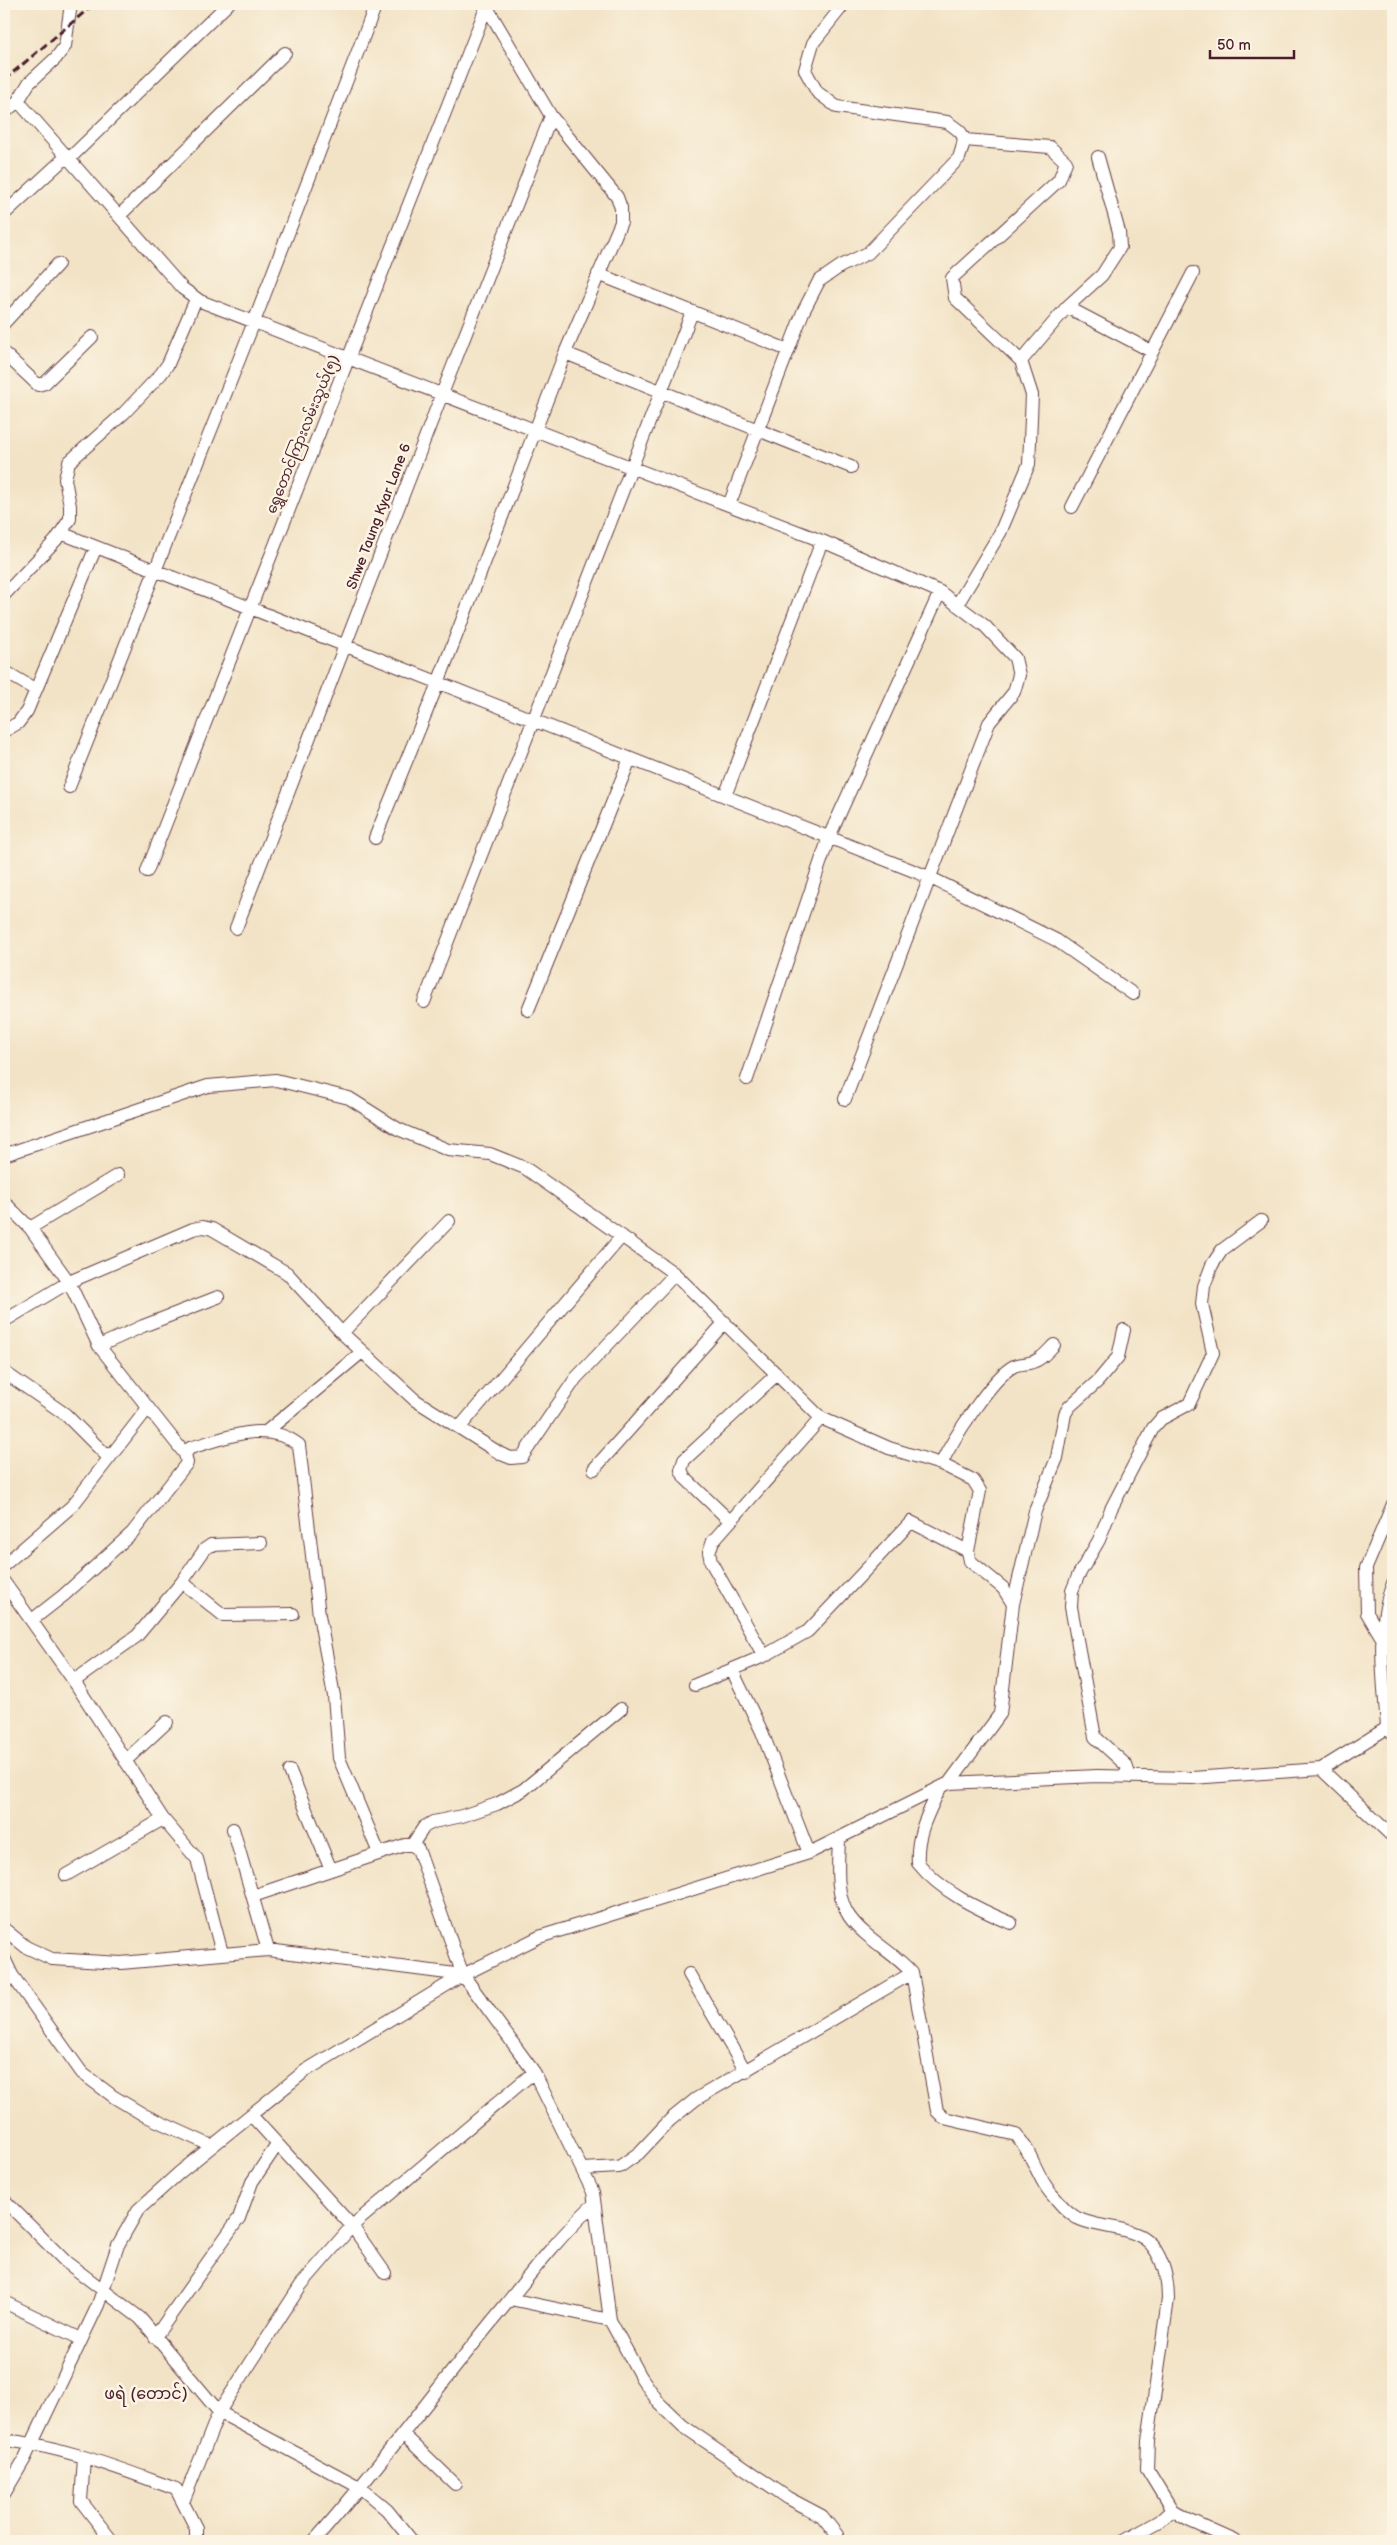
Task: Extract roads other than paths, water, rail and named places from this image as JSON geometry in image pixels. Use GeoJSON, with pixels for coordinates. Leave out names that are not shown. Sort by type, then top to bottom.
{"type":"FeatureCollection","features":[{"type":"Feature","properties":{"kind":"street"},"geometry":{"type":"LineString","coordinates":[[4,113],[18,101],[29,83],[56,58],[65,46],[72,4]]}},
{"type":"Feature","properties":{"kind":"street"},"geometry":{"type":"LineString","coordinates":[[4,214],[68,158],[228,4]]}},
{"type":"Feature","properties":{"kind":"street"},"geometry":{"type":"LineString","coordinates":[[69,787],[254,322],[376,4]]}},
{"type":"Feature","properties":{"kind":"street"},"geometry":{"type":"LineString","coordinates":[[729,505],[803,312],[819,281],[841,266],[868,253],[959,158],[965,140],[962,132],[947,122],[837,107],[817,92],[805,70],[813,43],[844,4]]}},
{"type":"Feature","properties":{"kind":"street"},"geometry":{"type":"LineString","coordinates":[[375,838],[438,683],[565,353],[621,222],[621,208],[617,197],[552,116],[486,6]]}},
{"type":"Feature","properties":{"kind":"street","name":"ရွှေတောင်ကြားလမ်းသွယ်(၅)"},"geometry":{"type":"LineString","coordinates":[[147,871],[486,6]]}},
{"type":"Feature","properties":{"kind":"street"},"geometry":{"type":"LineString","coordinates":[[119,216],[286,53]]}},
{"type":"Feature","properties":{"kind":"street"},"geometry":{"type":"LineString","coordinates":[[18,101],[182,288],[196,299],[822,541],[940,592],[985,626],[1015,658],[1019,675],[1014,692],[990,723],[929,877],[845,1099]]}},
{"type":"Feature","properties":{"kind":"street","name":"Shwe Taung Kyar Lane 6"},"geometry":{"type":"LineString","coordinates":[[236,928],[442,394],[552,116]]}},
{"type":"Feature","properties":{"kind":"street"},"geometry":{"type":"LineString","coordinates":[[957,605],[1000,533],[1029,464],[1032,395],[1021,361],[955,298],[952,278],[1059,180],[1066,162],[1050,147],[965,140]]}},
{"type":"Feature","properties":{"kind":"street"},"geometry":{"type":"LineString","coordinates":[[1021,361],[1068,307],[1102,276],[1120,247],[1119,232],[1098,157]]}},
{"type":"Feature","properties":{"kind":"street"},"geometry":{"type":"LineString","coordinates":[[4,323],[58,264]]}},
{"type":"Feature","properties":{"kind":"street"},"geometry":{"type":"LineString","coordinates":[[1072,507],[1193,273]]}},
{"type":"Feature","properties":{"kind":"street"},"geometry":{"type":"LineString","coordinates":[[598,274],[788,350]]}},
{"type":"Feature","properties":{"kind":"street"},"geometry":{"type":"LineString","coordinates":[[4,595],[61,533],[70,519],[66,479],[69,462],[124,413],[161,374],[168,364],[196,299]]}},
{"type":"Feature","properties":{"kind":"street"},"geometry":{"type":"LineString","coordinates":[[1068,307],[1151,351]]}},
{"type":"Feature","properties":{"kind":"street"},"geometry":{"type":"LineString","coordinates":[[424,1002],[535,721],[692,312]]}},
{"type":"Feature","properties":{"kind":"street"},"geometry":{"type":"LineString","coordinates":[[4,353],[38,385],[45,383],[92,336]]}},
{"type":"Feature","properties":{"kind":"street"},"geometry":{"type":"LineString","coordinates":[[565,353],[758,428],[851,467]]}},
{"type":"Feature","properties":{"kind":"street"},"geometry":{"type":"LineString","coordinates":[[61,533],[929,877],[1056,940],[1132,994]]}},
{"type":"Feature","properties":{"kind":"street"},"geometry":{"type":"LineString","coordinates":[[725,796],[822,541]]}},
{"type":"Feature","properties":{"kind":"street"},"geometry":{"type":"LineString","coordinates":[[4,731],[18,723],[27,711],[96,547]]}},
{"type":"Feature","properties":{"kind":"street"},"geometry":{"type":"LineString","coordinates":[[747,1079],[830,837],[940,592]]}},
{"type":"Feature","properties":{"kind":"street"},"geometry":{"type":"LineString","coordinates":[[4,672],[36,690]]}},
{"type":"Feature","properties":{"kind":"street"},"geometry":{"type":"LineString","coordinates":[[528,1010],[630,759]]}},
{"type":"Feature","properties":{"kind":"street"},"geometry":{"type":"LineString","coordinates":[[4,1155],[208,1086],[276,1080],[349,1098],[398,1129],[448,1150],[490,1154],[525,1168],[675,1274],[821,1418],[889,1448],[941,1464],[973,1480],[980,1491],[968,1551],[970,1561],[1003,1588],[1014,1604]]}},
{"type":"Feature","properties":{"kind":"street"},"geometry":{"type":"LineString","coordinates":[[30,1228],[118,1174]]}},
{"type":"Feature","properties":{"kind":"street"},"geometry":{"type":"LineString","coordinates":[[4,1202],[30,1228],[69,1282],[99,1346],[185,1454],[187,1463],[132,1533],[64,1595],[32,1620]]}},
{"type":"Feature","properties":{"kind":"street"},"geometry":{"type":"LineString","coordinates":[[342,1333],[449,1221]]}},
{"type":"Feature","properties":{"kind":"street"},"geometry":{"type":"LineString","coordinates":[[1130,1777],[1126,1765],[1095,1737],[1091,1724],[1071,1607],[1072,1591],[1147,1437],[1161,1419],[1189,1404],[1208,1366],[1213,1353],[1202,1304],[1204,1286],[1212,1265],[1222,1250],[1261,1221]]}},
{"type":"Feature","properties":{"kind":"street"},"geometry":{"type":"LineString","coordinates":[[4,1321],[69,1282],[193,1229],[203,1227],[212,1229],[287,1273],[342,1333],[415,1400],[501,1454],[511,1458],[522,1457],[576,1378],[675,1274]]}},
{"type":"Feature","properties":{"kind":"street"},"geometry":{"type":"LineString","coordinates":[[460,1427],[622,1236]]}},
{"type":"Feature","properties":{"kind":"street"},"geometry":{"type":"LineString","coordinates":[[99,1346],[218,1296]]}},
{"type":"Feature","properties":{"kind":"street"},"geometry":{"type":"LineString","coordinates":[[594,1469],[725,1322]]}},
{"type":"Feature","properties":{"kind":"street"},"geometry":{"type":"LineString","coordinates":[[1011,1923],[974,1908],[934,1878],[918,1863],[917,1847],[922,1825],[945,1786],[1000,1714],[1014,1604],[1035,1511],[1056,1458],[1065,1414],[1098,1381],[1118,1357],[1124,1330]]}},
{"type":"Feature","properties":{"kind":"street"},"geometry":{"type":"LineString","coordinates":[[941,1464],[951,1445],[996,1383],[1014,1366],[1032,1363],[1041,1358],[1054,1345]]}},
{"type":"Feature","properties":{"kind":"street"},"geometry":{"type":"LineString","coordinates":[[268,1431],[362,1352]]}},
{"type":"Feature","properties":{"kind":"street"},"geometry":{"type":"LineString","coordinates":[[4,1372],[65,1414],[109,1458]]}},
{"type":"Feature","properties":{"kind":"street"},"geometry":{"type":"LineString","coordinates":[[730,1521],[680,1470],[684,1460],[776,1374]]}},
{"type":"Feature","properties":{"kind":"street"},"geometry":{"type":"LineString","coordinates":[[4,1565],[72,1506],[148,1408]]}},
{"type":"Feature","properties":{"kind":"street"},"geometry":{"type":"LineString","coordinates":[[764,1656],[712,1562],[709,1552],[713,1541],[821,1418]]}},
{"type":"Feature","properties":{"kind":"street"},"geometry":{"type":"LineString","coordinates":[[185,1454],[190,1448],[243,1433],[268,1431],[299,1446],[320,1616],[334,1696],[339,1758],[379,1853]]}},
{"type":"Feature","properties":{"kind":"street"},"geometry":{"type":"LineString","coordinates":[[1382,1638],[1367,1613],[1366,1568],[1393,1504]]}},
{"type":"Feature","properties":{"kind":"street"},"geometry":{"type":"LineString","coordinates":[[695,1685],[764,1656],[808,1631],[911,1522],[968,1551]]}},
{"type":"Feature","properties":{"kind":"street"},"geometry":{"type":"LineString","coordinates":[[74,1681],[137,1636],[210,1545],[261,1544]]}},
{"type":"Feature","properties":{"kind":"street"},"geometry":{"type":"LineString","coordinates":[[4,1582],[74,1681],[163,1819],[197,1859],[222,1953]]}},
{"type":"Feature","properties":{"kind":"street"},"geometry":{"type":"LineString","coordinates":[[182,1582],[223,1615],[293,1614]]}},
{"type":"Feature","properties":{"kind":"street"},"geometry":{"type":"LineString","coordinates":[[4,2494],[32,2443],[103,2291],[118,2245],[138,2210],[212,2146],[305,2071],[463,1975],[539,1937],[809,1853],[839,1840],[945,1786],[1096,1776],[1192,1778],[1321,1769],[1390,1731],[1382,1638],[1387,1599],[1393,1583]]}},
{"type":"Feature","properties":{"kind":"street"},"geometry":{"type":"LineString","coordinates":[[732,1670],[762,1732],[809,1853]]}},
{"type":"Feature","properties":{"kind":"street"},"geometry":{"type":"LineString","coordinates":[[253,1896],[379,1853],[412,1845],[424,1827],[433,1822],[462,1816],[497,1804],[522,1790],[621,1709]]}},
{"type":"Feature","properties":{"kind":"street"},"geometry":{"type":"LineString","coordinates":[[125,1761],[167,1722]]}},
{"type":"Feature","properties":{"kind":"street"},"geometry":{"type":"LineString","coordinates":[[1321,1769],[1393,1837]]}},
{"type":"Feature","properties":{"kind":"street"},"geometry":{"type":"LineString","coordinates":[[290,1771],[331,1870]]}},
{"type":"Feature","properties":{"kind":"street"},"geometry":{"type":"LineString","coordinates":[[66,1875],[163,1819]]}},
{"type":"Feature","properties":{"kind":"street"},"geometry":{"type":"LineString","coordinates":[[232,1829],[268,1950]]}},
{"type":"Feature","properties":{"kind":"street"},"geometry":{"type":"LineString","coordinates":[[839,1840],[838,1873],[842,1897],[849,1916],[874,1940],[900,1960],[912,1974],[936,2111],[944,2118],[1016,2135],[1023,2142],[1037,2173],[1050,2192],[1075,2217],[1138,2234],[1159,2256],[1168,2277],[1168,2299],[1148,2442],[1147,2469],[1172,2510],[1188,2520],[1235,2541]]}},
{"type":"Feature","properties":{"kind":"street"},"geometry":{"type":"LineString","coordinates":[[412,1845],[418,1849],[463,1975],[534,2072],[593,2192],[610,2320],[642,2377],[659,2403],[683,2426],[788,2498],[822,2516],[837,2535],[836,2541]]}},
{"type":"Feature","properties":{"kind":"street"},"geometry":{"type":"LineString","coordinates":[[4,1929],[26,1947],[52,1959],[121,1964],[268,1950],[463,1975]]}},
{"type":"Feature","properties":{"kind":"street"},"geometry":{"type":"LineString","coordinates":[[4,1958],[8,1978],[82,2073],[144,2115],[212,2146]]}},
{"type":"Feature","properties":{"kind":"street"},"geometry":{"type":"LineString","coordinates":[[689,1974],[746,2072]]}},
{"type":"Feature","properties":{"kind":"street"},"geometry":{"type":"LineString","coordinates":[[582,2169],[619,2167],[639,2153],[670,2120],[696,2099],[746,2072],[912,1974]]}},
{"type":"Feature","properties":{"kind":"street"},"geometry":{"type":"LineString","coordinates":[[183,2502],[219,2412],[301,2285],[352,2226],[534,2072]]}},
{"type":"Feature","properties":{"kind":"street"},"geometry":{"type":"LineString","coordinates":[[251,2115],[277,2146],[352,2226],[385,2274]]}},
{"type":"Feature","properties":{"kind":"street"},"geometry":{"type":"LineString","coordinates":[[155,2337],[239,2218],[252,2182],[277,2146]]}},
{"type":"Feature","properties":{"kind":"street"},"geometry":{"type":"LineString","coordinates":[[4,2200],[66,2262],[140,2318],[219,2412],[362,2488],[387,2510],[412,2541]]}},
{"type":"Feature","properties":{"kind":"street"},"geometry":{"type":"LineString","coordinates":[[314,2541],[362,2488],[565,2231],[594,2204]]}},
{"type":"Feature","properties":{"kind":"street"},"geometry":{"type":"LineString","coordinates":[[510,2299],[610,2320]]}},
{"type":"Feature","properties":{"kind":"street"},"geometry":{"type":"LineString","coordinates":[[4,2302],[81,2339]]}},
{"type":"Feature","properties":{"kind":"street"},"geometry":{"type":"LineString","coordinates":[[403,2434],[456,2484]]}},
{"type":"Feature","properties":{"kind":"street"},"geometry":{"type":"LineString","coordinates":[[4,2440],[32,2443],[84,2458],[176,2489],[196,2528],[196,2541]]}},
{"type":"Feature","properties":{"kind":"street"},"geometry":{"type":"LineString","coordinates":[[84,2458],[81,2501],[112,2541]]}},
{"type":"Feature","properties":{"kind":"street"},"geometry":{"type":"LineString","coordinates":[[1124,2541],[1160,2522],[1172,2510]]}},
{"type":"Feature","properties":{"kind":"railway"},"geometry":{"type":"LineString","coordinates":[[4,80],[94,4]]}},
{"type":"Feature","properties":{"kind":"district","name":"ဖရဲ (တောင်)"},"geometry":{"type":"Point","coordinates":[146,2393]}}]}
